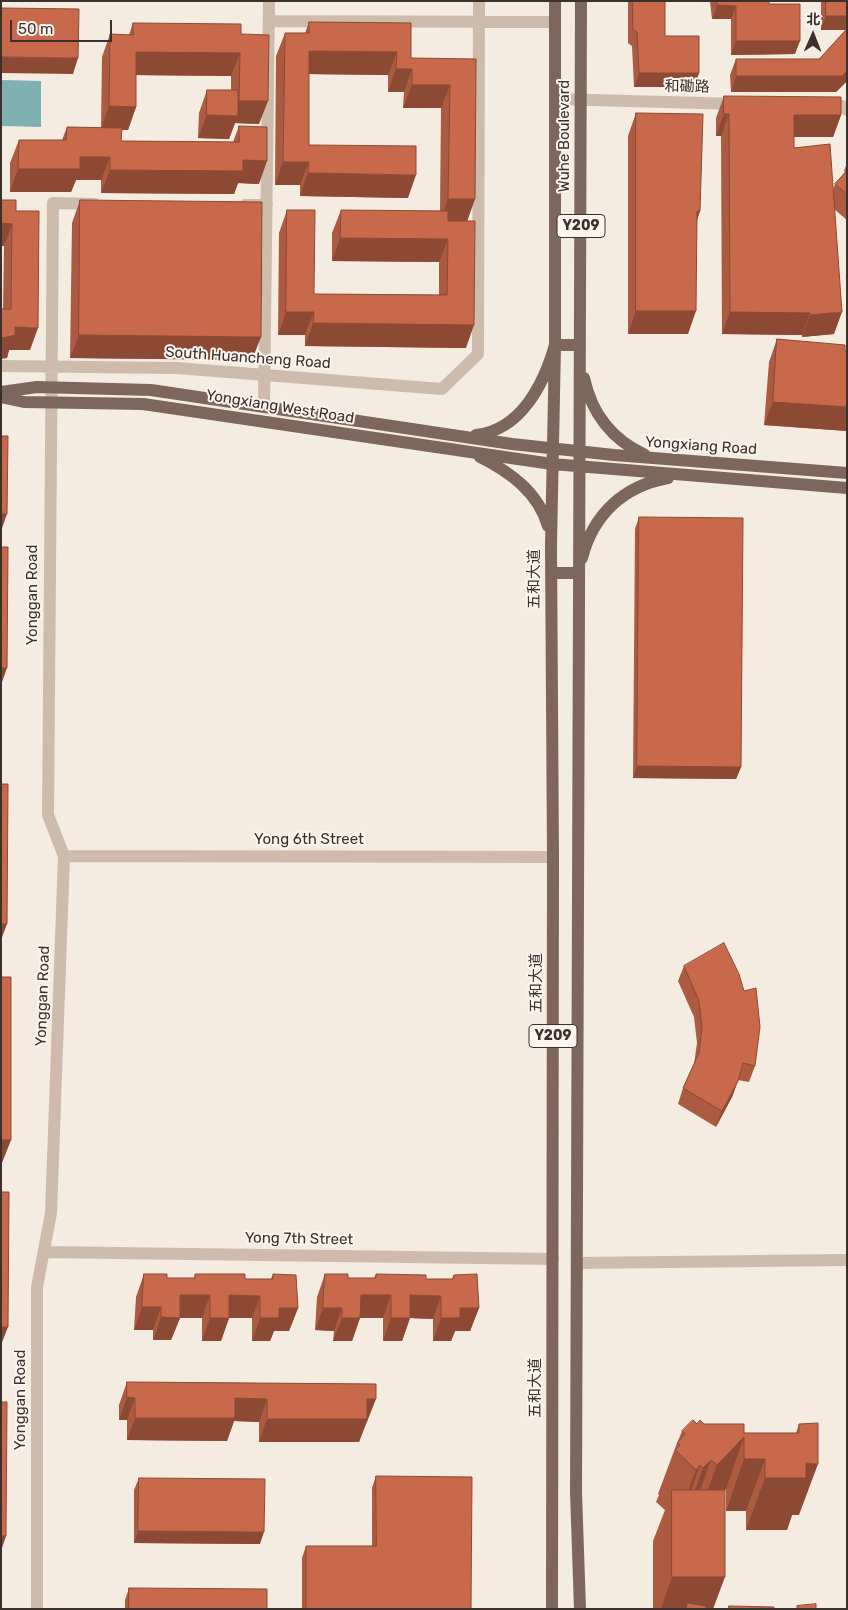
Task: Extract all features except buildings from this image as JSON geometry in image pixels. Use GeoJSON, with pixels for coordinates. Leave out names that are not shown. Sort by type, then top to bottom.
{"type":"FeatureCollection","features":[{"type":"Feature","properties":{"kind":"main road","name":"Wuhe Boulevard"},"geometry":{"type":"LineString","coordinates":[[552,448],[555,345],[555,1]]}},
{"type":"Feature","properties":{"kind":"main road","name":"Wuhe Boulevard"},"geometry":{"type":"LineString","coordinates":[[579,451],[581,1]]}},
{"type":"Feature","properties":{"kind":"main road"},"geometry":{"type":"LineString","coordinates":[[463,436],[493,431],[517,416],[539,387],[555,345],[580,345]]}},
{"type":"Feature","properties":{"kind":"main road"},"geometry":{"type":"LineString","coordinates":[[580,360],[591,403],[608,430],[632,449],[659,459]]}},
{"type":"Feature","properties":{"kind":"main road","name":"Yongxiang West Road"},"geometry":{"type":"LineString","coordinates":[[1,392],[51,386],[150,390],[552,448]]}},
{"type":"Feature","properties":{"kind":"main road","name":"Yongxiang West Road"},"geometry":{"type":"LineString","coordinates":[[1,397],[24,402],[118,403],[179,408],[552,464]]}},
{"type":"Feature","properties":{"kind":"main road","name":"Yongxiang Road"},"geometry":{"type":"LineString","coordinates":[[552,448],[659,459],[847,473]]}},
{"type":"Feature","properties":{"kind":"main road","name":"五和大道"},"geometry":{"type":"LineString","coordinates":[[552,448],[551,573],[554,857],[552,1609]]}},
{"type":"Feature","properties":{"kind":"main road","name":"Y209"},"geometry":{"type":"LineString","coordinates":[[579,451],[576,1492],[580,1609]]}},
{"type":"Feature","properties":{"kind":"main road"},"geometry":{"type":"LineString","coordinates":[[471,453],[506,472],[530,492],[544,514],[551,545]]}},
{"type":"Feature","properties":{"kind":"main road","name":"Yongxiang Road"},"geometry":{"type":"LineString","coordinates":[[552,464],[847,488]]}},
{"type":"Feature","properties":{"kind":"main road"},"geometry":{"type":"LineString","coordinates":[[551,573],[579,572],[590,535],[606,508],[618,498],[646,484],[683,476]]}},
{"type":"Feature","properties":{"kind":"street"},"geometry":{"type":"LineString","coordinates":[[264,406],[269,1]]}},
{"type":"Feature","properties":{"kind":"street"},"geometry":{"type":"LineString","coordinates":[[479,1],[479,22]]}},
{"type":"Feature","properties":{"kind":"street"},"geometry":{"type":"LineString","coordinates":[[269,21],[555,22]]}},
{"type":"Feature","properties":{"kind":"street","name":"South Huancheng Road"},"geometry":{"type":"LineString","coordinates":[[1,366],[177,368],[442,390],[478,354],[479,22]]}},
{"type":"Feature","properties":{"kind":"street","name":"和磡路"},"geometry":{"type":"LineString","coordinates":[[555,99],[755,104]]}},
{"type":"Feature","properties":{"kind":"street"},"geometry":{"type":"LineString","coordinates":[[813,106],[845,106]]}},
{"type":"Feature","properties":{"kind":"street","name":"Yonggan Road"},"geometry":{"type":"LineString","coordinates":[[38,1609],[37,1287],[51,1213],[64,856],[48,815],[53,203],[111,204]]}},
{"type":"Feature","properties":{"kind":"street"},"geometry":{"type":"LineString","coordinates":[[228,205],[267,205]]}},
{"type":"Feature","properties":{"kind":"street","name":"Yong 6th Street"},"geometry":{"type":"LineString","coordinates":[[64,856],[554,857]]}},
{"type":"Feature","properties":{"kind":"street","name":"Yong 7th Street"},"geometry":{"type":"LineString","coordinates":[[44,1252],[553,1259]]}},
{"type":"Feature","properties":{"kind":"street"},"geometry":{"type":"LineString","coordinates":[[578,1263],[847,1260]]}},
{"type":"Feature","properties":{"kind":"water"},"geometry":{"type":"Polygon","coordinates":[[[1,80],[41,81],[41,127],[1,126],[1,80]]]}}]}
